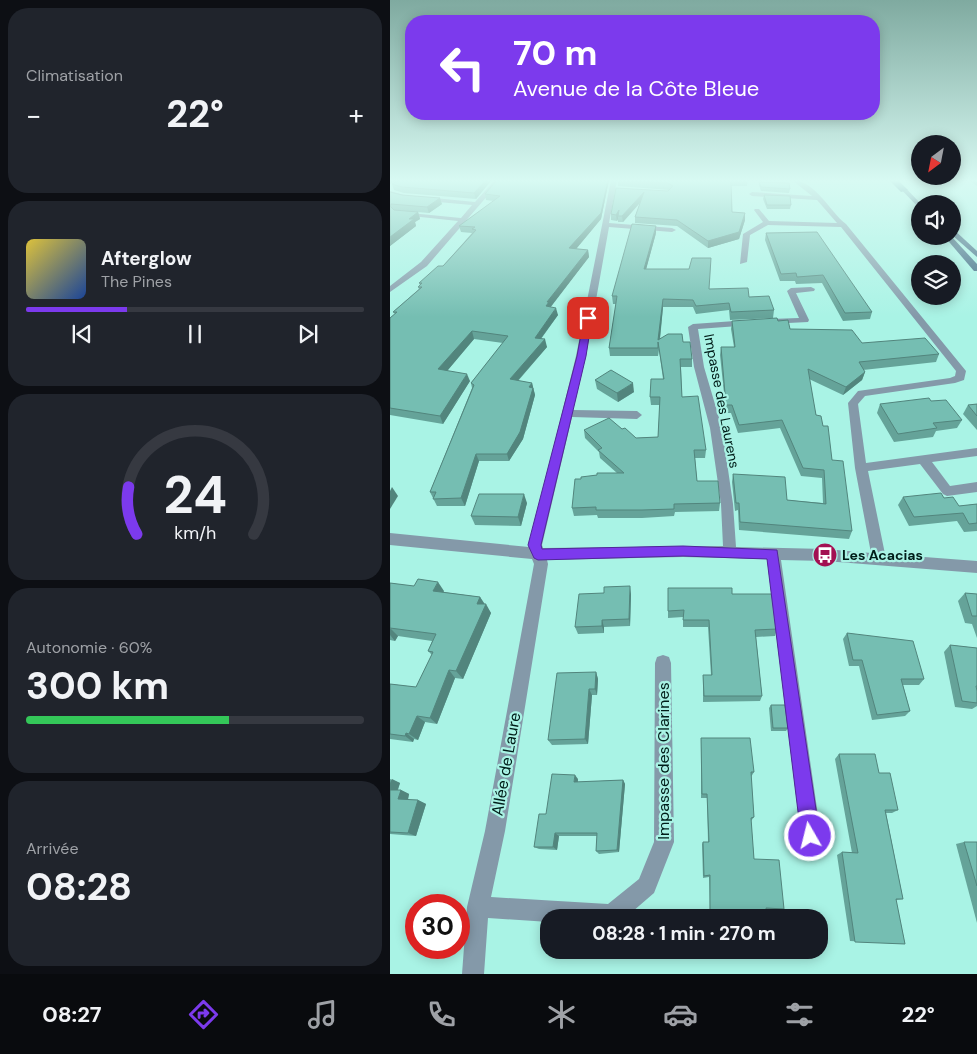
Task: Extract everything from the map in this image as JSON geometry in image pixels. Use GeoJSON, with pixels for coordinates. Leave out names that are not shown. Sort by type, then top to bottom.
{"type":"FeatureCollection","features":[{"type":"Feature","properties":{"kind":"main road"},"geometry":{"type":"LineString","coordinates":[[961,239],[977,255]]}},
{"type":"Feature","properties":{"kind":"main road"},"geometry":{"type":"LineString","coordinates":[[955,245],[977,269]]}},
{"type":"Feature","properties":{"kind":"street"},"geometry":{"type":"LineString","coordinates":[[390,290],[424,264],[459,225]]}},
{"type":"Feature","properties":{"kind":"street","name":"Allée de Laure"},"geometry":{"type":"LineString","coordinates":[[473,974],[478,907],[495,831],[541,564],[535,545],[581,356],[606,225]]}},
{"type":"Feature","properties":{"kind":"street"},"geometry":{"type":"LineString","coordinates":[[612,225],[672,230]]}},
{"type":"Feature","properties":{"kind":"street"},"geometry":{"type":"LineString","coordinates":[[743,262],[747,234],[763,225]]}},
{"type":"Feature","properties":{"kind":"street"},"geometry":{"type":"LineString","coordinates":[[844,225],[961,371],[960,378],[951,382],[862,393],[853,404],[860,468],[879,559]]}},
{"type":"Feature","properties":{"kind":"street","name":"Impasse des Laurens"},"geometry":{"type":"LineString","coordinates":[[730,553],[727,504],[716,428],[699,367],[693,327],[805,320],[791,291],[810,289]]}},
{"type":"Feature","properties":{"kind":"street"},"geometry":{"type":"LineString","coordinates":[[567,413],[637,415]]}},
{"type":"Feature","properties":{"kind":"street"},"geometry":{"type":"LineString","coordinates":[[860,468],[973,453],[977,465]]}},
{"type":"Feature","properties":{"kind":"street"},"geometry":{"type":"LineString","coordinates":[[923,460],[947,491],[977,487]]}},
{"type":"Feature","properties":{"kind":"street"},"geometry":{"type":"LineString","coordinates":[[390,539],[538,554],[683,551],[879,559],[977,567]]}},
{"type":"Feature","properties":{"kind":"street"},"geometry":{"type":"LineString","coordinates":[[773,554],[810,836]]}},
{"type":"Feature","properties":{"kind":"street","name":"Impasse des Clarines"},"geometry":{"type":"LineString","coordinates":[[478,907],[612,915],[648,886],[664,842],[663,663]]}},
{"type":"Feature","properties":{"kind":"building"},"geometry":{"type":"Polygon","coordinates":[[[390,225],[405,225],[390,237],[390,225]]]}},
{"type":"Feature","properties":{"kind":"building"},"geometry":{"type":"Polygon","coordinates":[[[590,225],[569,248],[588,250],[547,302],[549,302],[546,306],[556,308],[535,338],[545,339],[510,379],[532,383],[529,387],[533,388],[520,432],[507,454],[476,454],[461,498],[433,499],[436,492],[430,492],[474,385],[471,383],[508,336],[472,331],[438,369],[467,374],[440,416],[390,408],[390,318],[397,312],[393,312],[422,287],[418,287],[422,283],[419,283],[438,266],[443,266],[476,230],[472,229],[475,227],[459,226],[590,225]]]}},
{"type":"Feature","properties":{"kind":"building"},"geometry":{"type":"Polygon","coordinates":[[[632,225],[649,225],[656,226],[644,269],[689,269],[692,258],[711,258],[709,289],[748,288],[749,297],[769,296],[774,310],[731,312],[729,303],[696,306],[693,300],[663,299],[658,340],[668,334],[682,334],[683,342],[690,342],[692,359],[680,359],[682,397],[698,396],[706,450],[694,450],[697,481],[718,481],[720,503],[674,504],[674,509],[596,510],[596,507],[572,508],[575,479],[597,475],[597,473],[624,473],[598,450],[602,448],[584,430],[609,418],[636,438],[658,437],[660,397],[650,397],[651,379],[664,379],[658,342],[658,348],[609,348],[617,296],[612,296],[632,225]]]}},
{"type":"Feature","properties":{"kind":"building"},"geometry":{"type":"Polygon","coordinates":[[[685,225],[741,225],[739,232],[708,241],[685,225]]]}},
{"type":"Feature","properties":{"kind":"building"},"geometry":{"type":"Polygon","coordinates":[[[817,232],[872,312],[845,313],[823,275],[797,277],[796,273],[781,274],[766,233],[817,232]]]}},
{"type":"Feature","properties":{"kind":"building"},"geometry":{"type":"Polygon","coordinates":[[[777,318],[778,321],[788,320],[790,329],[852,330],[862,343],[925,338],[939,354],[859,362],[865,372],[846,387],[808,369],[816,415],[821,416],[823,426],[828,426],[832,460],[843,461],[852,531],[740,522],[739,503],[736,503],[733,474],[785,477],[787,500],[826,504],[824,470],[803,468],[782,420],[739,425],[732,405],[726,405],[721,347],[735,347],[732,321],[777,318]]]}},
{"type":"Feature","properties":{"kind":"building"},"geometry":{"type":"Polygon","coordinates":[[[611,370],[633,383],[617,393],[595,380],[611,370]]]}},
{"type":"Feature","properties":{"kind":"building"},"geometry":{"type":"Polygon","coordinates":[[[929,398],[931,401],[946,400],[962,420],[933,423],[937,428],[898,434],[880,404],[929,398]]]}},
{"type":"Feature","properties":{"kind":"building"},"geometry":{"type":"Polygon","coordinates":[[[977,404],[977,416],[968,405],[977,404]]]}},
{"type":"Feature","properties":{"kind":"building"},"geometry":{"type":"Polygon","coordinates":[[[941,493],[944,498],[953,497],[959,506],[977,504],[977,523],[969,524],[963,513],[914,517],[903,497],[941,493]]]}},
{"type":"Feature","properties":{"kind":"building"},"geometry":{"type":"Polygon","coordinates":[[[479,494],[524,494],[518,517],[471,516],[479,494]]]}},
{"type":"Feature","properties":{"kind":"building"},"geometry":{"type":"Polygon","coordinates":[[[418,579],[438,582],[433,591],[480,597],[477,604],[486,604],[456,671],[449,670],[430,718],[417,716],[409,734],[406,733],[405,736],[390,734],[390,684],[416,687],[433,652],[428,651],[436,634],[390,628],[390,583],[414,586],[418,579]]]}},
{"type":"Feature","properties":{"kind":"building"},"geometry":{"type":"Polygon","coordinates":[[[630,586],[629,619],[602,620],[602,626],[575,627],[579,594],[604,593],[604,587],[630,586]]]}},
{"type":"Feature","properties":{"kind":"building"},"geometry":{"type":"Polygon","coordinates":[[[668,588],[732,588],[732,594],[772,594],[777,629],[755,630],[762,696],[704,696],[703,675],[712,675],[709,620],[683,620],[684,610],[668,611],[668,588]]]}},
{"type":"Feature","properties":{"kind":"building"},"geometry":{"type":"Polygon","coordinates":[[[965,593],[977,594],[977,616],[972,616],[965,593]]]}},
{"type":"Feature","properties":{"kind":"building"},"geometry":{"type":"Polygon","coordinates":[[[847,633],[913,641],[924,679],[901,679],[910,711],[877,715],[862,660],[853,660],[847,633]]]}},
{"type":"Feature","properties":{"kind":"building"},"geometry":{"type":"Polygon","coordinates":[[[950,645],[977,648],[977,703],[962,701],[950,645]]]}},
{"type":"Feature","properties":{"kind":"building"},"geometry":{"type":"Polygon","coordinates":[[[596,672],[595,689],[589,689],[585,739],[548,740],[557,673],[596,672]]]}},
{"type":"Feature","properties":{"kind":"building"},"geometry":{"type":"Polygon","coordinates":[[[771,705],[785,705],[788,728],[773,728],[771,705]]]}},
{"type":"Feature","properties":{"kind":"building"},"geometry":{"type":"Polygon","coordinates":[[[701,738],[750,738],[754,772],[751,772],[754,817],[751,818],[754,859],[779,860],[784,909],[710,909],[710,875],[704,876],[703,842],[709,842],[707,794],[702,794],[701,738]]]}},
{"type":"Feature","properties":{"kind":"building"},"geometry":{"type":"Polygon","coordinates":[[[839,754],[875,754],[879,773],[890,773],[898,810],[885,810],[903,899],[896,899],[905,944],[855,942],[842,852],[858,853],[839,754]]]}},
{"type":"Feature","properties":{"kind":"building"},"geometry":{"type":"Polygon","coordinates":[[[552,774],[575,775],[574,782],[623,780],[617,850],[596,851],[597,833],[555,833],[553,847],[534,847],[539,814],[546,814],[552,774]]]}},
{"type":"Feature","properties":{"kind":"building"},"geometry":{"type":"Polygon","coordinates":[[[390,790],[401,790],[398,799],[418,800],[408,833],[390,832],[390,790]]]}},
{"type":"Feature","properties":{"kind":"building"},"geometry":{"type":"Polygon","coordinates":[[[964,842],[977,842],[977,886],[964,842]]]}},
{"type":"Feature","properties":{"kind":"place","name":"Les Acacias"},"geometry":{"type":"Point","coordinates":[825,555]}},
{"type":"Feature","properties":{"kind":"route"},"geometry":{"type":"LineString","coordinates":[[588,318],[581,356],[535,545],[538,554],[683,551],[773,554],[810,836]]}}]}
